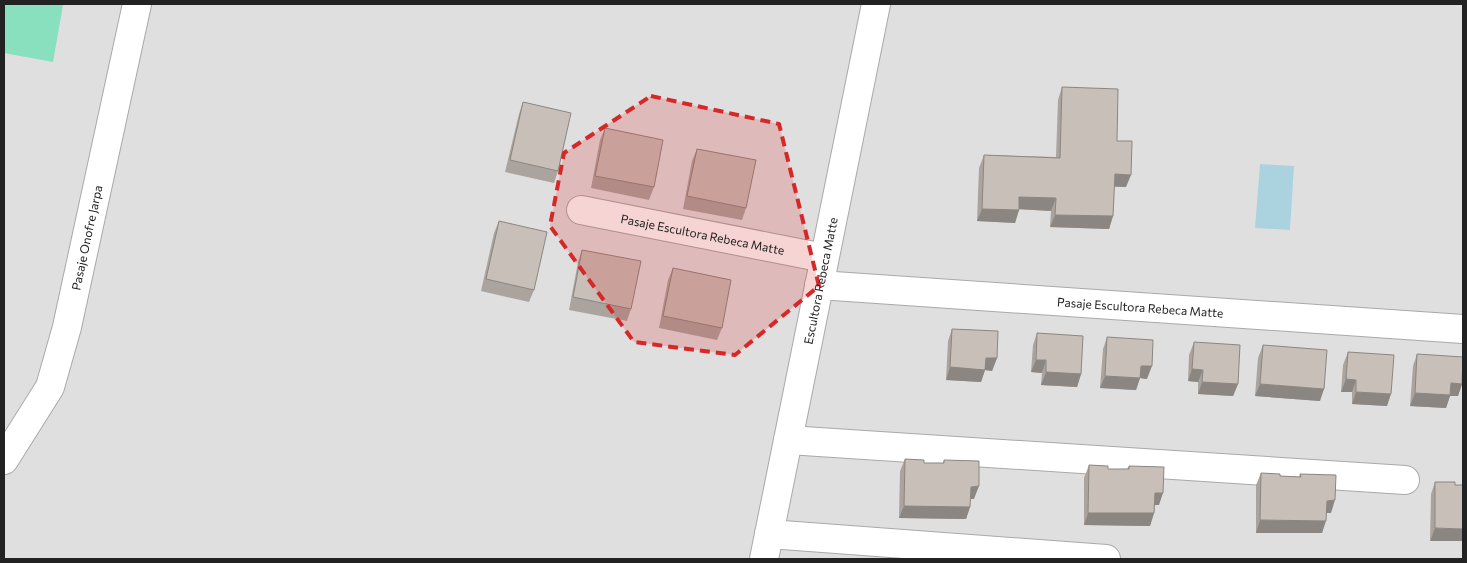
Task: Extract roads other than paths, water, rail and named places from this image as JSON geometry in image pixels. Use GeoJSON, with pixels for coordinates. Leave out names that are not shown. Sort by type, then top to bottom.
{"type":"FeatureCollection","features":[{"type":"Feature","properties":{"kind":"street","name":"Pasaje Onofre Jarpa"},"geometry":{"type":"LineString","coordinates":[[4,460],[50,387],[53,378],[67,327],[137,4]]}},
{"type":"Feature","properties":{"kind":"street","name":"Escultora Rebeca Matte"},"geometry":{"type":"LineString","coordinates":[[766,547],[876,4]]}},
{"type":"Feature","properties":{"kind":"street","name":"Pasaje Escultora Rebeca Matte"},"geometry":{"type":"LineString","coordinates":[[581,210],[824,258]]}},
{"type":"Feature","properties":{"kind":"street","name":"Pasaje Escultora Rebeca Matte"},"geometry":{"type":"LineString","coordinates":[[820,285],[1463,329]]}},
{"type":"Feature","properties":{"kind":"street"},"geometry":{"type":"LineString","coordinates":[[788,440],[1405,480]]}},
{"type":"Feature","properties":{"kind":"street"},"geometry":{"type":"LineString","coordinates":[[766,547],[1106,559]]}},
{"type":"Feature","properties":{"kind":"water"},"geometry":{"type":"Polygon","coordinates":[[[1260,164],[1294,166],[1290,230],[1255,228],[1260,164]]]}}]}
